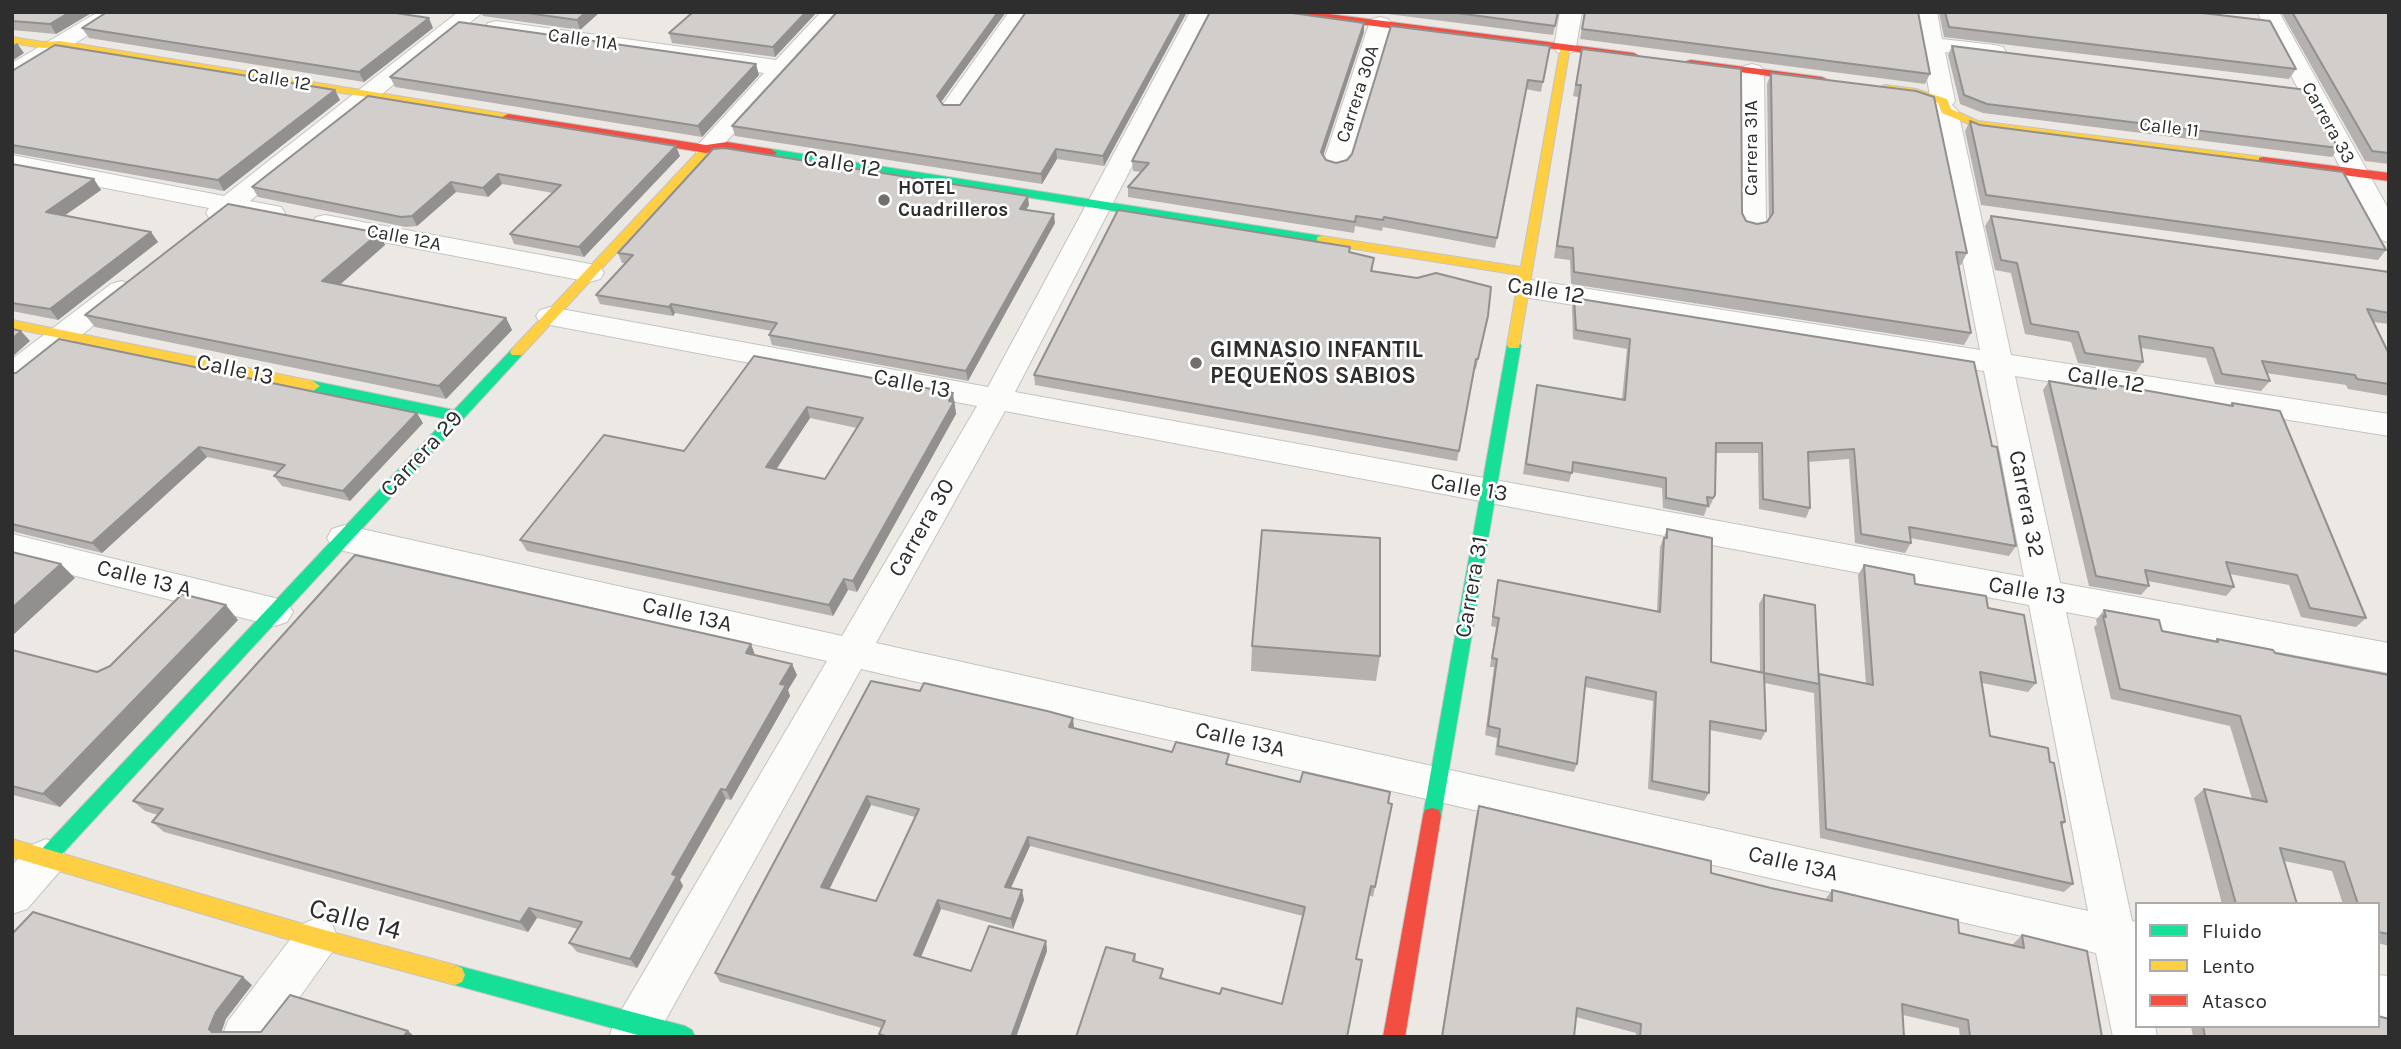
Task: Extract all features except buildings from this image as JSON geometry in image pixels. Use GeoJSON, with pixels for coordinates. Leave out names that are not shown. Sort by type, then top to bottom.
{"type":"FeatureCollection","features":[{"type":"Feature","properties":{"kind":"street"},"geometry":{"type":"LineString","coordinates":[[12,73],[114,12]]}},
{"type":"Feature","properties":{"kind":"street","name":"Carrera 29"},"geometry":{"type":"LineString","coordinates":[[12,895],[29,853],[275,612],[832,12]]}},
{"type":"Feature","properties":{"kind":"street"},"geometry":{"type":"LineString","coordinates":[[953,107],[1020,12]]}},
{"type":"Feature","properties":{"kind":"street","name":"Carrera 30"},"geometry":{"type":"LineString","coordinates":[[634,1030],[996,400],[1201,12]]}},
{"type":"Feature","properties":{"kind":"street"},"geometry":{"type":"LineString","coordinates":[[1287,12],[1645,57]]}},
{"type":"Feature","properties":{"kind":"street","name":"Carrera 31"},"geometry":{"type":"LineString","coordinates":[[1394,1037],[1571,12]]}},
{"type":"Feature","properties":{"kind":"street","name":"Carrera 32"},"geometry":{"type":"LineString","coordinates":[[1926,12],[1945,106],[1981,215],[1996,354],[2044,594],[2126,939],[2135,1037]]}},
{"type":"Feature","properties":{"kind":"street"},"geometry":{"type":"LineString","coordinates":[[197,231],[369,95],[455,18]]}},
{"type":"Feature","properties":{"kind":"street","name":"Calle 11A"},"geometry":{"type":"LineString","coordinates":[[455,18],[781,68]]}},
{"type":"Feature","properties":{"kind":"street","name":"Carrera 33"},"geometry":{"type":"LineString","coordinates":[[2263,18],[2311,91],[2389,234]]}},
{"type":"Feature","properties":{"kind":"street","name":"Carrera 30A"},"geometry":{"type":"LineString","coordinates":[[1336,163],[1380,24]]}},
{"type":"Feature","properties":{"kind":"street","name":"Calle 12"},"geometry":{"type":"LineString","coordinates":[[12,29],[59,36],[60,44]]}},
{"type":"Feature","properties":{"kind":"street","name":"Calle 12"},"geometry":{"type":"LineString","coordinates":[[12,40],[43,45],[60,44],[706,149],[727,146],[1097,212],[1996,354],[2389,408]]}},
{"type":"Feature","properties":{"kind":"street"},"geometry":{"type":"LineString","coordinates":[[1932,44],[2013,54]]}},
{"type":"Feature","properties":{"kind":"street"},"geometry":{"type":"LineString","coordinates":[[1672,61],[1834,81]]}},
{"type":"Feature","properties":{"kind":"street","name":"Carrera 31A"},"geometry":{"type":"LineString","coordinates":[[1752,71],[1753,225]]}},
{"type":"Feature","properties":{"kind":"street","name":"Calle 11"},"geometry":{"type":"LineString","coordinates":[[1875,86],[1916,92],[1976,124],[2389,177]]}},
{"type":"Feature","properties":{"kind":"street"},"geometry":{"type":"LineString","coordinates":[[2283,88],[2311,91]]}},
{"type":"Feature","properties":{"kind":"street","name":"Calle 12A"},"geometry":{"type":"LineString","coordinates":[[12,162],[590,273]]}},
{"type":"Feature","properties":{"kind":"street"},"geometry":{"type":"LineString","coordinates":[[12,374],[142,274]]}},
{"type":"Feature","properties":{"kind":"street","name":"Calle 13"},"geometry":{"type":"LineString","coordinates":[[550,316],[2389,658]]}},
{"type":"Feature","properties":{"kind":"street","name":"Calle 13"},"geometry":{"type":"LineString","coordinates":[[12,324],[458,416]]}},
{"type":"Feature","properties":{"kind":"street","name":"Calle 12"},"geometry":{"type":"LineString","coordinates":[[1996,354],[2389,425]]}},
{"type":"Feature","properties":{"kind":"street","name":"Calle 13A"},"geometry":{"type":"LineString","coordinates":[[344,538],[2126,939]]}},
{"type":"Feature","properties":{"kind":"street","name":"Calle 13 A"},"geometry":{"type":"LineString","coordinates":[[12,547],[275,612]]}},
{"type":"Feature","properties":{"kind":"street","name":"Calle 14"},"geometry":{"type":"LineString","coordinates":[[29,853],[634,1030],[685,1037]]}},
{"type":"Feature","properties":{"kind":"street"},"geometry":{"type":"LineString","coordinates":[[244,1037],[317,938]]}},
{"type":"Feature","properties":{"kind":"traffic: fast"},"geometry":{"type":"LineString","coordinates":[[771,153],[1322,240]]}},
{"type":"Feature","properties":{"kind":"traffic: fast"},"geometry":{"type":"LineString","coordinates":[[1432,816],[1514,345]]}},
{"type":"Feature","properties":{"kind":"traffic: fast"},"geometry":{"type":"LineString","coordinates":[[46,858],[517,352]]}},
{"type":"Feature","properties":{"kind":"traffic: fast"},"geometry":{"type":"LineString","coordinates":[[313,386],[458,416]]}},
{"type":"Feature","properties":{"kind":"traffic: fast"},"geometry":{"type":"LineString","coordinates":[[455,975],[685,1037]]}},
{"type":"Feature","properties":{"kind":"traffic: slow"},"geometry":{"type":"LineString","coordinates":[[12,40],[43,45],[60,44],[508,117]]}},
{"type":"Feature","properties":{"kind":"traffic: slow"},"geometry":{"type":"LineString","coordinates":[[1514,345],[1565,47]]}},
{"type":"Feature","properties":{"kind":"traffic: slow"},"geometry":{"type":"LineString","coordinates":[[1885,88],[1916,92],[1943,101],[1946,111],[1976,124],[2263,161]]}},
{"type":"Feature","properties":{"kind":"traffic: slow"},"geometry":{"type":"LineString","coordinates":[[517,352],[706,149]]}},
{"type":"Feature","properties":{"kind":"traffic: slow"},"geometry":{"type":"LineString","coordinates":[[1322,240],[1526,272]]}},
{"type":"Feature","properties":{"kind":"traffic: slow"},"geometry":{"type":"LineString","coordinates":[[12,324],[313,386]]}},
{"type":"Feature","properties":{"kind":"traffic: slow"},"geometry":{"type":"LineString","coordinates":[[12,848],[317,938],[455,975]]}},
{"type":"Feature","properties":{"kind":"traffic: jam"},"geometry":{"type":"LineString","coordinates":[[1287,12],[1634,56]]}},
{"type":"Feature","properties":{"kind":"traffic: jam"},"geometry":{"type":"LineString","coordinates":[[1691,63],[1822,80]]}},
{"type":"Feature","properties":{"kind":"traffic: jam"},"geometry":{"type":"LineString","coordinates":[[508,117],[706,149],[727,146],[771,153]]}},
{"type":"Feature","properties":{"kind":"traffic: jam"},"geometry":{"type":"LineString","coordinates":[[2263,161],[2389,177]]}},
{"type":"Feature","properties":{"kind":"traffic: jam"},"geometry":{"type":"LineString","coordinates":[[1394,1037],[1432,816]]}},
{"type":"Feature","properties":{"kind":"place","name":"HOTEL Cuadrilleros"},"geometry":{"type":"Point","coordinates":[884,200]}},
{"type":"Feature","properties":{"kind":"place","name":"GIMNASIO INFANTIL PEQUEÑOS SABIOS"},"geometry":{"type":"Point","coordinates":[1196,363]}}]}
